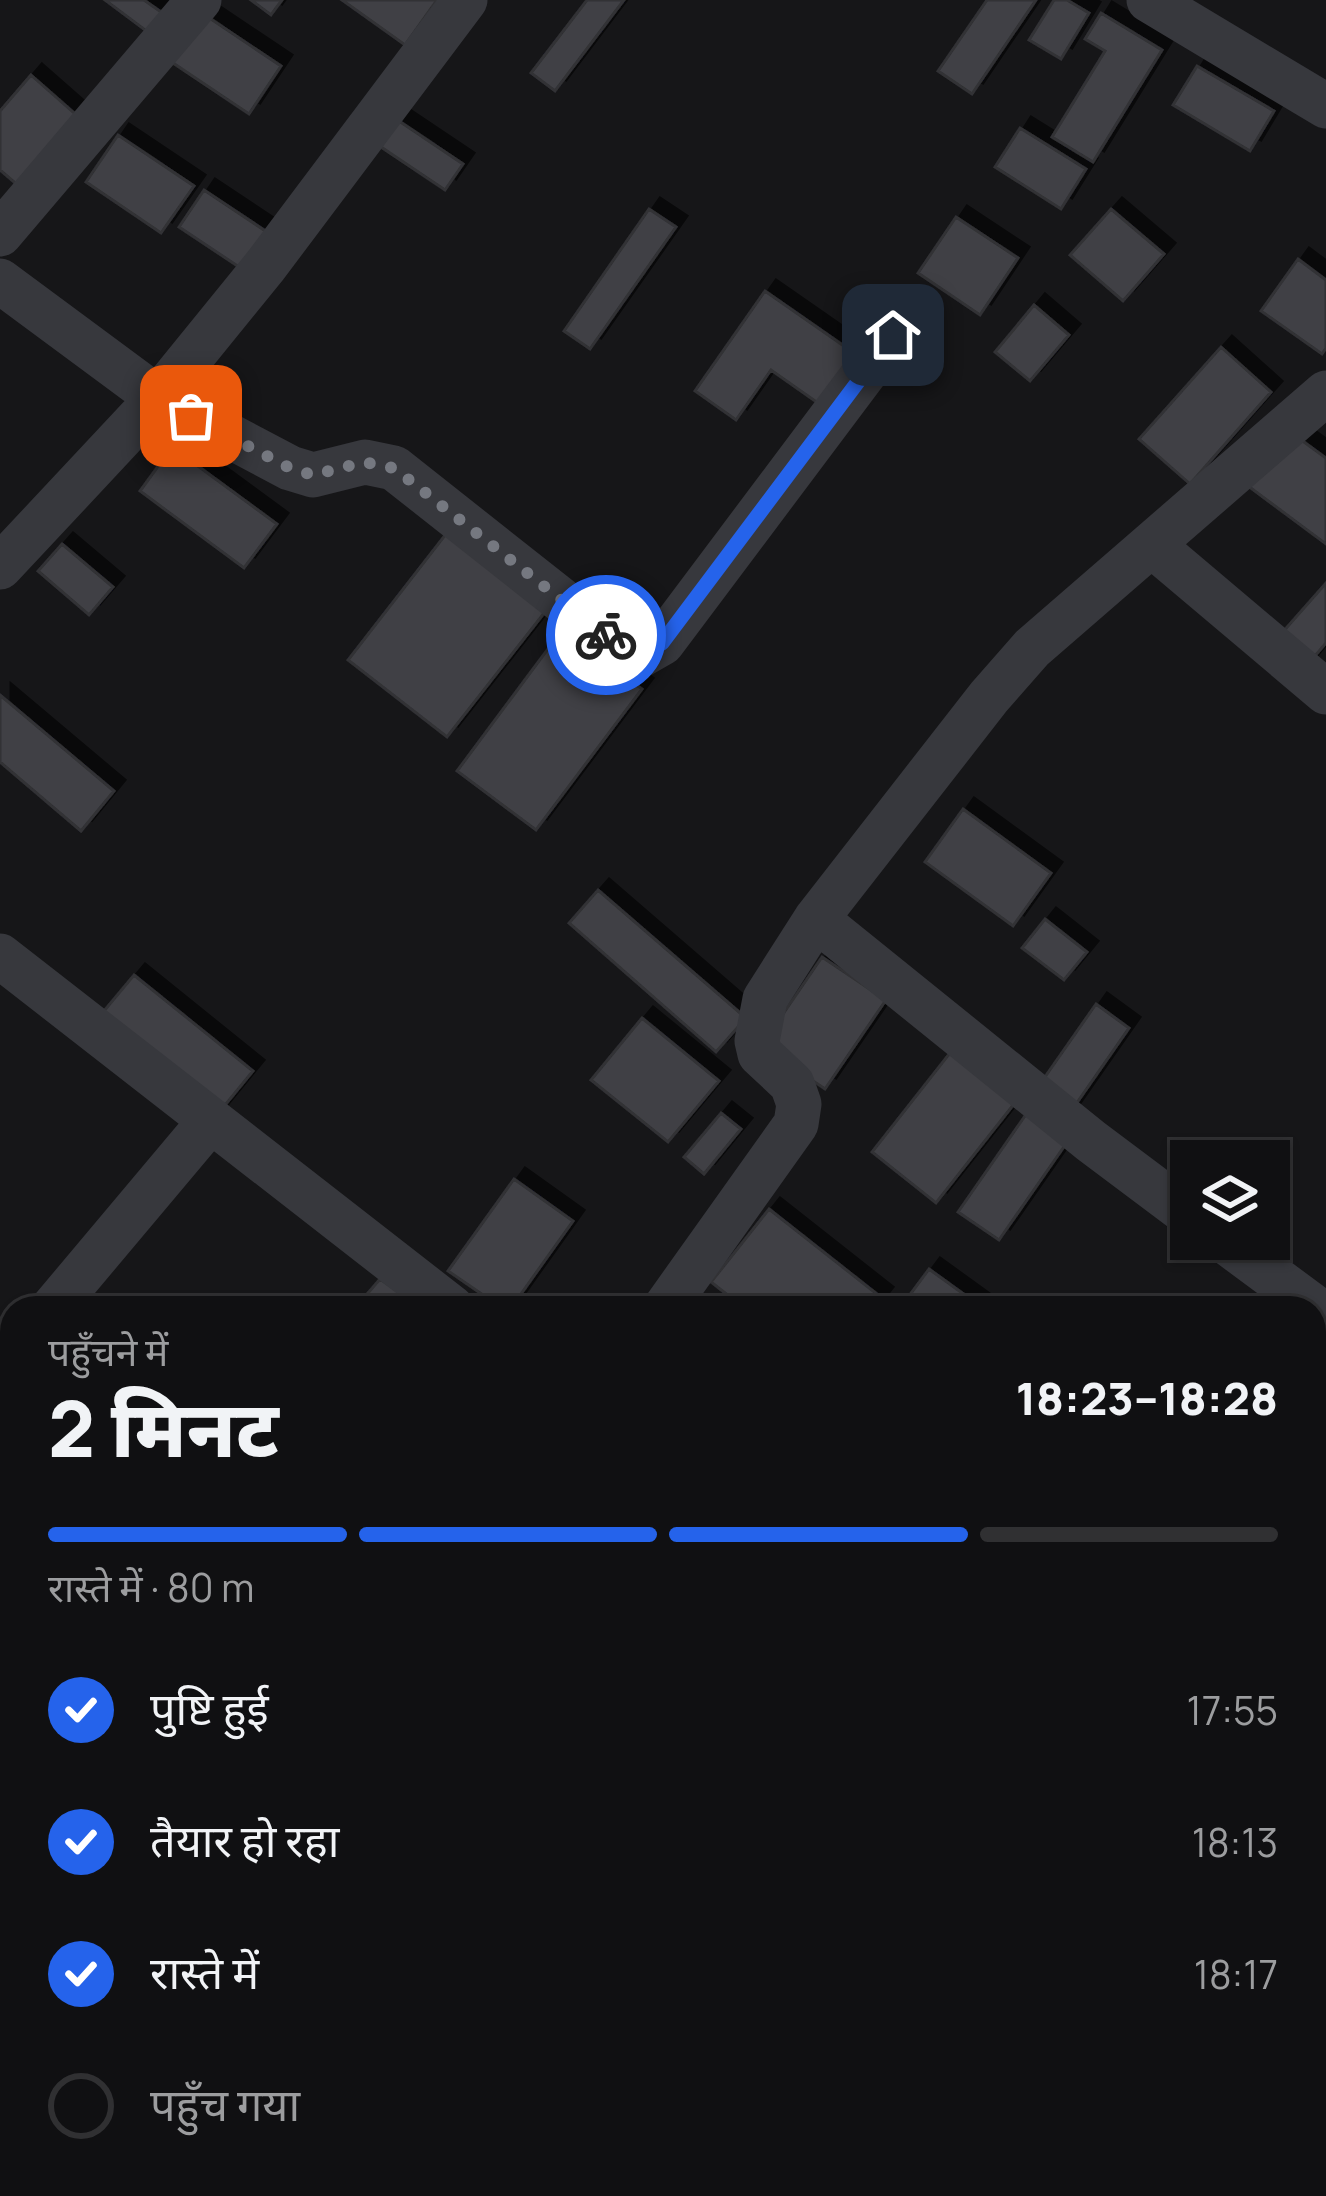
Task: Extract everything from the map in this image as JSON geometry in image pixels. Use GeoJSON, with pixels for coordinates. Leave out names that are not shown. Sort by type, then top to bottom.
{"type":"FeatureCollection","features":[{"type":"Feature","properties":{"kind":"street"},"geometry":{"type":"LineString","coordinates":[[0,234],[199,0]]}},
{"type":"Feature","properties":{"kind":"street"},"geometry":{"type":"LineString","coordinates":[[0,567],[158,398],[266,266],[465,0]]}},
{"type":"Feature","properties":{"kind":"street"},"geometry":{"type":"LineString","coordinates":[[1149,0],[1326,106]]}},
{"type":"Feature","properties":{"kind":"street"},"geometry":{"type":"LineString","coordinates":[[0,281],[158,398],[290,468],[313,475],[364,462],[394,468],[618,645],[641,655],[662,643],[893,335]]}},
{"type":"Feature","properties":{"kind":"street"},"geometry":{"type":"LineString","coordinates":[[673,1296],[796,1124],[799,1104],[792,1084],[760,1054],[757,1041],[765,999],[816,919],[1032,648],[1326,394]]}},
{"type":"Feature","properties":{"kind":"street"},"geometry":{"type":"LineString","coordinates":[[1152,545],[1326,692]]}},
{"type":"Feature","properties":{"kind":"street"},"geometry":{"type":"LineString","coordinates":[[816,919],[1170,1200]]}},
{"type":"Feature","properties":{"kind":"street"},"geometry":{"type":"LineString","coordinates":[[0,956],[437,1296]]}},
{"type":"Feature","properties":{"kind":"street"},"geometry":{"type":"LineString","coordinates":[[63,1296],[211,1120]]}},
{"type":"Feature","properties":{"kind":"street"},"geometry":{"type":"LineString","coordinates":[[1250,1260],[1299,1296]]}},
{"type":"Feature","properties":{"kind":"building"},"geometry":{"type":"Polygon","coordinates":[[[105,0],[144,0],[164,14],[149,33],[105,0]]]}},
{"type":"Feature","properties":{"kind":"building"},"geometry":{"type":"Polygon","coordinates":[[[251,0],[282,0],[271,15],[251,0]]]}},
{"type":"Feature","properties":{"kind":"building"},"geometry":{"type":"Polygon","coordinates":[[[342,0],[437,0],[405,45],[342,0]]]}},
{"type":"Feature","properties":{"kind":"building"},"geometry":{"type":"Polygon","coordinates":[[[587,0],[624,0],[555,91],[531,73],[587,0]]]}},
{"type":"Feature","properties":{"kind":"building"},"geometry":{"type":"Polygon","coordinates":[[[987,0],[1036,0],[972,94],[938,71],[987,0]]]}},
{"type":"Feature","properties":{"kind":"building"},"geometry":{"type":"Polygon","coordinates":[[[1054,0],[1067,0],[1089,13],[1061,59],[1029,40],[1054,0]]]}},
{"type":"Feature","properties":{"kind":"building"},"geometry":{"type":"Polygon","coordinates":[[[199,11],[281,66],[249,114],[167,59],[199,11]]]}},
{"type":"Feature","properties":{"kind":"building"},"geometry":{"type":"Polygon","coordinates":[[[1101,13],[1162,50],[1093,162],[1052,137],[1105,51],[1085,39],[1101,13]]]}},
{"type":"Feature","properties":{"kind":"building"},"geometry":{"type":"Polygon","coordinates":[[[1197,66],[1274,111],[1250,151],[1173,105],[1197,66]]]}},
{"type":"Feature","properties":{"kind":"building"},"geometry":{"type":"Polygon","coordinates":[[[31,75],[82,120],[22,189],[0,170],[0,111],[31,75]]]}},
{"type":"Feature","properties":{"kind":"building"},"geometry":{"type":"Polygon","coordinates":[[[396,119],[463,164],[445,190],[378,145],[396,119]]]}},
{"type":"Feature","properties":{"kind":"building"},"geometry":{"type":"Polygon","coordinates":[[[1020,128],[1086,169],[1061,209],[995,167],[1020,128]]]}},
{"type":"Feature","properties":{"kind":"building"},"geometry":{"type":"Polygon","coordinates":[[[118,135],[194,186],[161,233],[86,182],[118,135]]]}},
{"type":"Feature","properties":{"kind":"building"},"geometry":{"type":"Polygon","coordinates":[[[204,190],[273,236],[248,273],[179,227],[204,190]]]}},
{"type":"Feature","properties":{"kind":"building"},"geometry":{"type":"Polygon","coordinates":[[[649,209],[676,227],[590,349],[564,331],[649,209]]]}},
{"type":"Feature","properties":{"kind":"building"},"geometry":{"type":"Polygon","coordinates":[[[1111,209],[1164,254],[1123,301],[1070,255],[1111,209]]]}},
{"type":"Feature","properties":{"kind":"building"},"geometry":{"type":"Polygon","coordinates":[[[956,217],[1018,258],[980,315],[918,273],[956,217]]]}},
{"type":"Feature","properties":{"kind":"building"},"geometry":{"type":"Polygon","coordinates":[[[1298,259],[1326,280],[1326,348],[1322,354],[1261,311],[1298,259]]]}},
{"type":"Feature","properties":{"kind":"building"},"geometry":{"type":"Polygon","coordinates":[[[765,291],[877,369],[842,420],[771,370],[736,420],[695,391],[765,291]]]}},
{"type":"Feature","properties":{"kind":"building"},"geometry":{"type":"Polygon","coordinates":[[[1034,305],[1069,335],[1030,381],[995,352],[1034,305]]]}},
{"type":"Feature","properties":{"kind":"building"},"geometry":{"type":"Polygon","coordinates":[[[1221,347],[1271,392],[1190,484],[1139,439],[1221,347]]]}},
{"type":"Feature","properties":{"kind":"building"},"geometry":{"type":"Polygon","coordinates":[[[1289,431],[1326,458],[1326,544],[1248,486],[1289,431]]]}},
{"type":"Feature","properties":{"kind":"building"},"geometry":{"type":"Polygon","coordinates":[[[172,447],[277,524],[244,568],[140,491],[172,447]]]}},
{"type":"Feature","properties":{"kind":"building"},"geometry":{"type":"Polygon","coordinates":[[[456,521],[556,598],[447,737],[348,660],[456,521]]]}},
{"type":"Feature","properties":{"kind":"building"},"geometry":{"type":"Polygon","coordinates":[[[62,544],[113,587],[89,615],[38,571],[62,544]]]}},
{"type":"Feature","properties":{"kind":"building"},"geometry":{"type":"Polygon","coordinates":[[[1326,583],[1326,643],[1304,669],[1273,643],[1326,583]]]}},
{"type":"Feature","properties":{"kind":"building"},"geometry":{"type":"Polygon","coordinates":[[[562,630],[642,689],[536,830],[457,771],[562,630]]]}},
{"type":"Feature","properties":{"kind":"building"},"geometry":{"type":"Polygon","coordinates":[[[0,695],[114,791],[81,831],[0,762],[0,695]]]}},
{"type":"Feature","properties":{"kind":"building"},"geometry":{"type":"Polygon","coordinates":[[[963,809],[1051,873],[1013,926],[925,862],[963,809]]]}},
{"type":"Feature","properties":{"kind":"building"},"geometry":{"type":"Polygon","coordinates":[[[598,890],[746,1018],[716,1052],[569,923],[598,890]]]}},
{"type":"Feature","properties":{"kind":"building"},"geometry":{"type":"Polygon","coordinates":[[[1045,919],[1087,952],[1064,980],[1022,948],[1045,919]]]}},
{"type":"Feature","properties":{"kind":"building"},"geometry":{"type":"Polygon","coordinates":[[[822,957],[886,1000],[825,1089],[761,1046],[822,957]]]}},
{"type":"Feature","properties":{"kind":"building"},"geometry":{"type":"Polygon","coordinates":[[[134,975],[253,1071],[217,1115],[98,1018],[134,975]]]}},
{"type":"Feature","properties":{"kind":"building"},"geometry":{"type":"Polygon","coordinates":[[[1096,1004],[1129,1028],[1067,1117],[1033,1094],[1096,1004]]]}},
{"type":"Feature","properties":{"kind":"building"},"geometry":{"type":"Polygon","coordinates":[[[642,1018],[719,1081],[668,1142],[591,1080],[642,1018]]]}},
{"type":"Feature","properties":{"kind":"building"},"geometry":{"type":"Polygon","coordinates":[[[953,1049],[1018,1099],[936,1203],[872,1152],[953,1049]]]}},
{"type":"Feature","properties":{"kind":"building"},"geometry":{"type":"Polygon","coordinates":[[[721,1113],[741,1129],[704,1174],[684,1157],[721,1113]]]}},
{"type":"Feature","properties":{"kind":"building"},"geometry":{"type":"Polygon","coordinates":[[[1027,1113],[1068,1141],[999,1240],[958,1212],[1027,1113]]]}},
{"type":"Feature","properties":{"kind":"building"},"geometry":{"type":"Polygon","coordinates":[[[514,1179],[573,1221],[520,1296],[484,1296],[448,1271],[514,1179]]]}},
{"type":"Feature","properties":{"kind":"building"},"geometry":{"type":"Polygon","coordinates":[[[769,1209],[879,1296],[729,1296],[711,1282],[769,1209]]]}},
{"type":"Feature","properties":{"kind":"building"},"geometry":{"type":"Polygon","coordinates":[[[929,1269],[966,1296],[909,1296],[929,1269]]]}},
{"type":"Feature","properties":{"kind":"building"},"geometry":{"type":"Polygon","coordinates":[[[380,1279],[405,1296],[365,1296],[380,1279]]]}},
{"type":"Feature","properties":{"kind":"way so far"},"geometry":{"type":"LineString","coordinates":[[191,416],[290,468],[313,475],[364,462],[394,468],[606,635]]}},
{"type":"Feature","properties":{"kind":"route"},"geometry":{"type":"LineString","coordinates":[[606,635],[641,655],[662,643],[893,335]]}}]}
